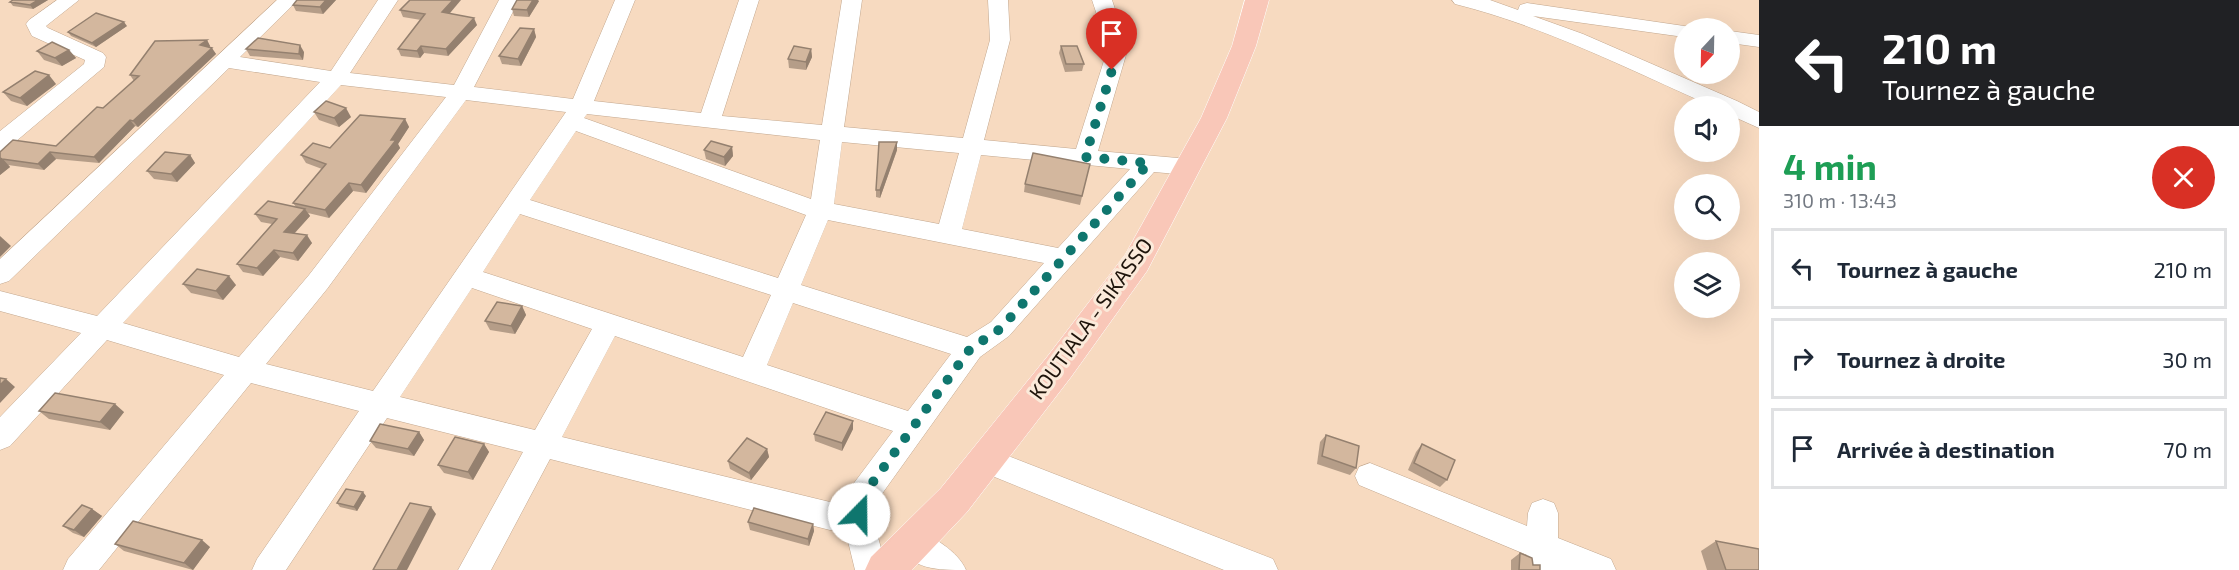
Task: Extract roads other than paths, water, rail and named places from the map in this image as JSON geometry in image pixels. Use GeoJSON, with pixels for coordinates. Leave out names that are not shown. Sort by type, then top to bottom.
{"type":"FeatureCollection","features":[{"type":"Feature","properties":{"kind":"main road","name":"KOUTIALA - SIKASSO"},"geometry":{"type":"LineString","coordinates":[[885,570],[954,500],[1059,367],[1136,263],[1189,167],[1244,46],[1257,0]]}},
{"type":"Feature","properties":{"kind":"street"},"geometry":{"type":"LineString","coordinates":[[0,143],[94,67],[96,57],[39,32],[36,24],[69,0]]}},
{"type":"Feature","properties":{"kind":"street"},"geometry":{"type":"LineString","coordinates":[[0,274],[288,0]]}},
{"type":"Feature","properties":{"kind":"street"},"geometry":{"type":"LineString","coordinates":[[0,437],[337,78],[388,0]]}},
{"type":"Feature","properties":{"kind":"street"},"geometry":{"type":"LineString","coordinates":[[79,570],[247,371],[318,282],[460,92],[509,0]]}},
{"type":"Feature","properties":{"kind":"street"},"geometry":{"type":"LineString","coordinates":[[268,570],[576,114],[626,0]]}},
{"type":"Feature","properties":{"kind":"street"},"geometry":{"type":"LineString","coordinates":[[709,121],[750,0]]}},
{"type":"Feature","properties":{"kind":"street"},"geometry":{"type":"LineString","coordinates":[[751,371],[821,209],[852,0]]}},
{"type":"Feature","properties":{"kind":"street"},"geometry":{"type":"LineString","coordinates":[[948,235],[1000,40],[998,0]]}},
{"type":"Feature","properties":{"kind":"street"},"geometry":{"type":"LineString","coordinates":[[1085,157],[1118,48],[1102,0]]}},
{"type":"Feature","properties":{"kind":"street"},"geometry":{"type":"LineString","coordinates":[[1472,1],[1674,30]]}},
{"type":"Feature","properties":{"kind":"street"},"geometry":{"type":"LineString","coordinates":[[1472,1],[1576,39],[1704,96]]}},
{"type":"Feature","properties":{"kind":"street"},"geometry":{"type":"LineString","coordinates":[[1740,38],[1759,41]]}},
{"type":"Feature","properties":{"kind":"street"},"geometry":{"type":"LineString","coordinates":[[225,61],[337,78],[460,92],[576,114],[709,121],[1189,167]]}},
{"type":"Feature","properties":{"kind":"street"},"geometry":{"type":"LineString","coordinates":[[1740,112],[1759,121]]}},
{"type":"Feature","properties":{"kind":"street"},"geometry":{"type":"LineString","coordinates":[[576,114],[802,206],[1063,258]]}},
{"type":"Feature","properties":{"kind":"street"},"geometry":{"type":"LineString","coordinates":[[871,570],[858,519],[865,493],[970,349],[1000,329],[1149,163]]}},
{"type":"Feature","properties":{"kind":"street"},"geometry":{"type":"LineString","coordinates":[[515,204],[970,349]]}},
{"type":"Feature","properties":{"kind":"street"},"geometry":{"type":"LineString","coordinates":[[466,276],[915,426]]}},
{"type":"Feature","properties":{"kind":"street"},"geometry":{"type":"LineString","coordinates":[[0,301],[103,328],[247,371],[830,516],[859,514]]}},
{"type":"Feature","properties":{"kind":"street"},"geometry":{"type":"LineString","coordinates":[[474,570],[609,323]]}},
{"type":"Feature","properties":{"kind":"street"},"geometry":{"type":"LineString","coordinates":[[985,460],[1262,570]]}},
{"type":"Feature","properties":{"kind":"street"},"geometry":{"type":"LineString","coordinates":[[1370,476],[1543,558],[1600,570]]}},
{"type":"Feature","properties":{"kind":"street"},"geometry":{"type":"LineString","coordinates":[[1543,558],[1544,513]]}},
{"type":"Feature","properties":{"kind":"street"},"geometry":{"type":"LineString","coordinates":[[913,543],[950,570]]}}]}
